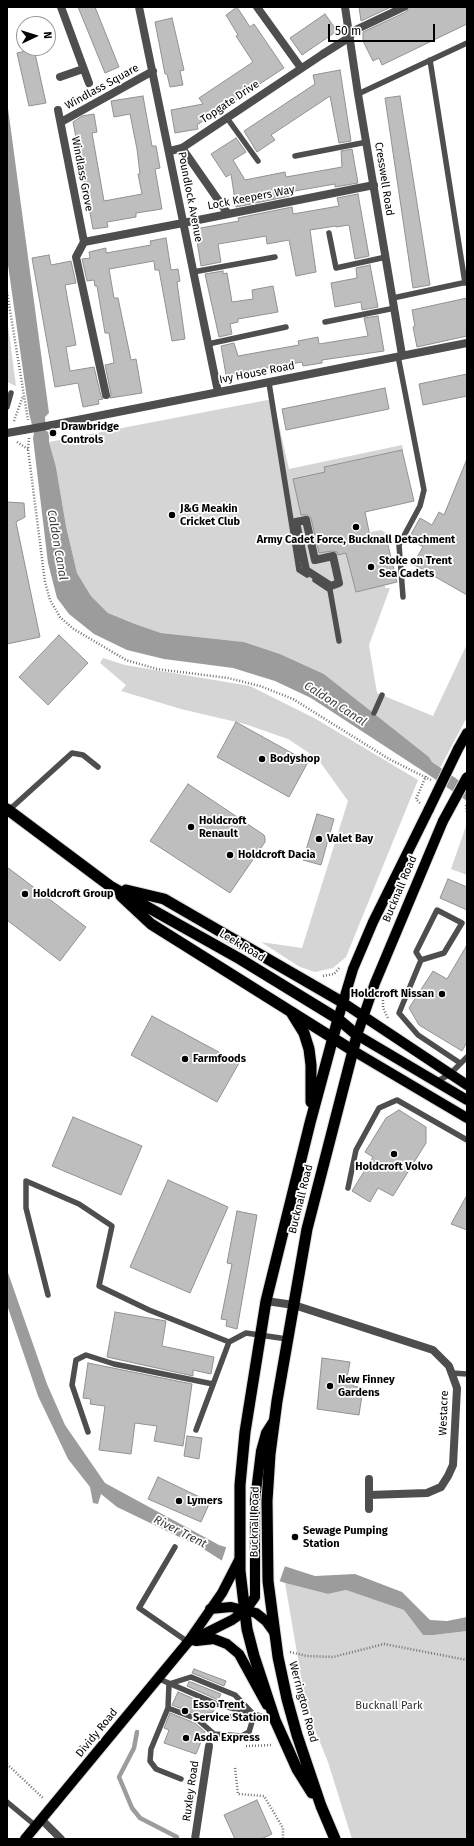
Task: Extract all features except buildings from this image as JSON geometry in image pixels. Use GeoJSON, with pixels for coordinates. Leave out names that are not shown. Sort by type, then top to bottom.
{"type":"FeatureCollection","features":[{"type":"Feature","properties":{"kind":"highway","name":"Leek Road"},"geometry":{"type":"LineString","coordinates":[[8,810],[110,886],[151,924],[197,954],[290,1009],[352,1050]]}},
{"type":"Feature","properties":{"kind":"highway","name":"Leek Road"},"geometry":{"type":"LineString","coordinates":[[110,886],[240,959],[338,1019],[357,1035]]}},
{"type":"Feature","properties":{"kind":"highway"},"geometry":{"type":"LineString","coordinates":[[110,886],[164,899],[342,1002]]}},
{"type":"Feature","properties":{"kind":"highway"},"geometry":{"type":"LineString","coordinates":[[290,1009],[304,1033],[312,1065],[310,1123]]}},
{"type":"Feature","properties":{"kind":"highway"},"geometry":{"type":"LineString","coordinates":[[310,1123],[338,1019]]}},
{"type":"Feature","properties":{"kind":"highway","name":"Bucknall Road"},"geometry":{"type":"LineString","coordinates":[[270,1602],[267,1559],[267,1502],[275,1418],[287,1339],[307,1229],[357,1035]]}},
{"type":"Feature","properties":{"kind":"highway","name":"Bucknall Road"},"geometry":{"type":"LineString","coordinates":[[247,1629],[238,1563],[240,1485],[245,1439],[266,1301],[310,1123]]}},
{"type":"Feature","properties":{"kind":"highway","name":"Werrington Road"},"geometry":{"type":"LineString","coordinates":[[270,1602],[274,1632],[287,1699],[321,1806],[335,1839]]}},
{"type":"Feature","properties":{"kind":"highway","name":"Werrington Road"},"geometry":{"type":"LineString","coordinates":[[247,1629],[262,1686],[275,1720],[297,1769],[321,1806]]}},
{"type":"Feature","properties":{"kind":"main road","name":"Bucknall Road"},"geometry":{"type":"LineString","coordinates":[[338,1019],[353,969],[373,922],[467,733]]}},
{"type":"Feature","properties":{"kind":"main road","name":"Bucknall Road"},"geometry":{"type":"LineString","coordinates":[[357,1035],[373,988],[444,821],[467,777]]}},
{"type":"Feature","properties":{"kind":"main road"},"geometry":{"type":"LineString","coordinates":[[342,1002],[467,1084]]}},
{"type":"Feature","properties":{"kind":"main road"},"geometry":{"type":"LineString","coordinates":[[357,1035],[467,1100]]}},
{"type":"Feature","properties":{"kind":"main road"},"geometry":{"type":"LineString","coordinates":[[352,1050],[467,1118]]}},
{"type":"Feature","properties":{"kind":"main road"},"geometry":{"type":"LineString","coordinates":[[188,1642],[232,1620],[245,1611],[255,1597],[256,1500],[261,1451],[266,1433],[275,1418]]}},
{"type":"Feature","properties":{"kind":"main road","name":"Dividy Road"},"geometry":{"type":"LineString","coordinates":[[25,1839],[188,1642],[238,1563]]}},
{"type":"Feature","properties":{"kind":"main road"},"geometry":{"type":"LineString","coordinates":[[210,1609],[231,1607],[256,1613],[266,1621],[274,1632]]}},
{"type":"Feature","properties":{"kind":"main road"},"geometry":{"type":"LineString","coordinates":[[188,1642],[214,1639],[227,1644],[239,1654],[275,1720]]}},
{"type":"Feature","properties":{"kind":"street"},"geometry":{"type":"LineString","coordinates":[[61,7],[89,83]]}},
{"type":"Feature","properties":{"kind":"street","name":"Poundlock Avenue"},"geometry":{"type":"LineString","coordinates":[[139,7],[170,151],[183,223],[218,392]]}},
{"type":"Feature","properties":{"kind":"street"},"geometry":{"type":"LineString","coordinates":[[257,7],[301,68]]}},
{"type":"Feature","properties":{"kind":"street","name":"Cresswell Road"},"geometry":{"type":"LineString","coordinates":[[346,7],[358,94],[395,308],[400,356]]}},
{"type":"Feature","properties":{"kind":"street","name":"Topgate Drive"},"geometry":{"type":"LineString","coordinates":[[170,151],[182,148],[350,35],[404,7]]}},
{"type":"Feature","properties":{"kind":"street"},"geometry":{"type":"LineString","coordinates":[[60,77],[83,69]]}},
{"type":"Feature","properties":{"kind":"street","name":"Windlass Square"},"geometry":{"type":"LineString","coordinates":[[61,122],[153,72]]}},
{"type":"Feature","properties":{"kind":"street","name":"Windlass Grove"},"geometry":{"type":"LineString","coordinates":[[58,110],[84,242]]}},
{"type":"Feature","properties":{"kind":"street"},"geometry":{"type":"LineString","coordinates":[[182,148],[228,214]]}},
{"type":"Feature","properties":{"kind":"street","name":"Lock Keepers Way"},"geometry":{"type":"LineString","coordinates":[[84,242],[374,185]]}},
{"type":"Feature","properties":{"kind":"street"},"geometry":{"type":"LineString","coordinates":[[84,242],[76,257],[106,395]]}},
{"type":"Feature","properties":{"kind":"street","name":"Ivy House Road"},"geometry":{"type":"LineString","coordinates":[[28,430],[467,343]]}},
{"type":"Feature","properties":{"kind":"street"},"geometry":{"type":"LineString","coordinates":[[7,434],[28,430]]}},
{"type":"Feature","properties":{"kind":"street"},"geometry":{"type":"LineString","coordinates":[[306,520],[315,560],[333,556],[339,583],[331,586],[306,570],[296,522],[306,520]]}},
{"type":"Feature","properties":{"kind":"street","name":"Westacre"},"geometry":{"type":"LineString","coordinates":[[266,1301],[294,1305],[433,1350],[449,1366],[457,1388],[453,1465],[441,1487],[427,1494],[369,1495]]}},
{"type":"Feature","properties":{"kind":"street"},"geometry":{"type":"LineString","coordinates":[[368,1480],[369,1509]]}},
{"type":"Feature","properties":{"kind":"street","name":"Ruxley Road"},"geometry":{"type":"LineString","coordinates":[[195,1839],[209,1746]]}},
{"type":"Feature","properties":{"kind":"street"},"geometry":{"type":"LineString","coordinates":[[39,1823],[61,1839]]}},
{"type":"Feature","properties":{"kind":"lane"},"geometry":{"type":"LineString","coordinates":[[358,94],[467,43]]}},
{"type":"Feature","properties":{"kind":"lane"},"geometry":{"type":"LineString","coordinates":[[393,298],[466,283],[430,60]]}},
{"type":"Feature","properties":{"kind":"lane"},"geometry":{"type":"LineString","coordinates":[[227,118],[258,161]]}},
{"type":"Feature","properties":{"kind":"lane"},"geometry":{"type":"LineString","coordinates":[[295,156],[367,142]]}},
{"type":"Feature","properties":{"kind":"lane"},"geometry":{"type":"LineString","coordinates":[[328,233],[336,268],[386,257]]}},
{"type":"Feature","properties":{"kind":"lane"},"geometry":{"type":"LineString","coordinates":[[193,272],[275,257]]}},
{"type":"Feature","properties":{"kind":"lane"},"geometry":{"type":"LineString","coordinates":[[325,322],[395,308]]}},
{"type":"Feature","properties":{"kind":"lane"},"geometry":{"type":"LineString","coordinates":[[208,344],[286,327]]}},
{"type":"Feature","properties":{"kind":"lane"},"geometry":{"type":"LineString","coordinates":[[400,356],[424,490],[420,506],[399,545],[403,597]]}},
{"type":"Feature","properties":{"kind":"lane"},"geometry":{"type":"LineString","coordinates":[[268,382],[299,570],[330,590],[339,641]]}},
{"type":"Feature","properties":{"kind":"lane"},"geometry":{"type":"LineString","coordinates":[[7,407],[11,393]]}},
{"type":"Feature","properties":{"kind":"lane"},"geometry":{"type":"LineString","coordinates":[[374,713],[382,695]]}},
{"type":"Feature","properties":{"kind":"lane"},"geometry":{"type":"LineString","coordinates":[[8,810],[72,753],[83,756],[98,768]]}},
{"type":"Feature","properties":{"kind":"lane"},"geometry":{"type":"LineString","coordinates":[[420,960],[444,953],[462,923],[437,910],[416,952],[420,960],[399,1013],[418,1035],[460,1063]]}},
{"type":"Feature","properties":{"kind":"lane"},"geometry":{"type":"LineString","coordinates":[[436,1082],[450,1074],[467,1057]]}},
{"type":"Feature","properties":{"kind":"lane"},"geometry":{"type":"LineString","coordinates":[[348,1188],[356,1150],[379,1108],[397,1100],[467,1140]]}},
{"type":"Feature","properties":{"kind":"lane"},"geometry":{"type":"LineString","coordinates":[[48,1295],[26,1208],[26,1181],[79,1204],[112,1226],[99,1286],[149,1310],[229,1342]]}},
{"type":"Feature","properties":{"kind":"lane"},"geometry":{"type":"LineString","coordinates":[[196,1430],[229,1342],[246,1333],[287,1339]]}},
{"type":"Feature","properties":{"kind":"lane"},"geometry":{"type":"LineString","coordinates":[[88,1432],[72,1384],[76,1360],[86,1355],[114,1364],[213,1384]]}},
{"type":"Feature","properties":{"kind":"lane"},"geometry":{"type":"LineString","coordinates":[[452,1373],[467,1374]]}},
{"type":"Feature","properties":{"kind":"lane"},"geometry":{"type":"LineString","coordinates":[[176,1547],[140,1608],[188,1642]]}},
{"type":"Feature","properties":{"kind":"lane"},"geometry":{"type":"LineString","coordinates":[[169,1684],[191,1677],[235,1696],[254,1715]]}},
{"type":"Feature","properties":{"kind":"lane"},"geometry":{"type":"LineString","coordinates":[[157,1678],[217,1704],[275,1720]]}},
{"type":"Feature","properties":{"kind":"lane"},"geometry":{"type":"LineString","coordinates":[[169,1684],[168,1708],[152,1749],[150,1761],[156,1768],[181,1779]]}},
{"type":"Feature","properties":{"kind":"lane"},"geometry":{"type":"LineString","coordinates":[[168,1708],[197,1719],[214,1734],[242,1736],[249,1732],[254,1715]]}},
{"type":"Feature","properties":{"kind":"lane"},"geometry":{"type":"LineString","coordinates":[[197,1719],[254,1715]]}},
{"type":"Feature","properties":{"kind":"lane"},"geometry":{"type":"LineString","coordinates":[[7,1802],[39,1823]]}},
{"type":"Feature","properties":{"kind":"path"},"geometry":{"type":"LineString","coordinates":[[7,292],[28,430],[28,449],[45,582],[50,600],[60,617],[72,628],[126,660],[157,669],[228,678],[260,686],[293,699],[389,759],[426,776]]}},
{"type":"Feature","properties":{"kind":"path"},"geometry":{"type":"LineString","coordinates":[[11,426],[15,420],[23,395]]}},
{"type":"Feature","properties":{"kind":"path"},"geometry":{"type":"LineString","coordinates":[[286,1651],[307,1656],[333,1657],[384,1644],[467,1660]]}},
{"type":"Feature","properties":{"kind":"path"},"geometry":{"type":"LineString","coordinates":[[7,1764],[52,1806]]}},
{"type":"Feature","properties":{"kind":"path"},"geometry":{"type":"LineString","coordinates":[[235,1768],[238,1794],[264,1796],[283,1828],[283,1839]]}},
{"type":"Feature","properties":{"kind":"green space"},"geometry":{"type":"Polygon","coordinates":[[[7,318],[9,333],[16,386],[7,382],[7,318]]]}},
{"type":"Feature","properties":{"kind":"green space"},"geometry":{"type":"Polygon","coordinates":[[[273,399],[289,469],[402,445],[403,450],[324,468],[335,518],[346,537],[381,530],[386,533],[386,537],[345,547],[356,592],[385,585],[385,588],[390,588],[369,645],[377,693],[433,716],[467,644],[467,717],[440,768],[432,762],[429,757],[324,674],[280,654],[244,642],[161,633],[108,613],[91,596],[77,573],[66,526],[56,467],[49,442],[273,399]]]}},
{"type":"Feature","properties":{"kind":"green space"},"geometry":{"type":"Polygon","coordinates":[[[103,658],[125,665],[250,686],[316,719],[418,780],[346,957],[333,968],[315,972],[300,967],[261,942],[302,948],[348,801],[318,759],[288,739],[245,724],[181,709],[121,691],[126,685],[100,663],[103,658]]]}},
{"type":"Feature","properties":{"kind":"green space"},"geometry":{"type":"Polygon","coordinates":[[[466,826],[467,828],[467,875],[451,869],[466,826]]]}},
{"type":"Feature","properties":{"kind":"green space","name":"Bucknall Park"},"geometry":{"type":"Polygon","coordinates":[[[285,1583],[328,1594],[346,1590],[404,1610],[423,1635],[467,1631],[467,1839],[352,1839],[328,1762],[315,1730],[303,1688],[285,1583]]]}},
{"type":"Feature","properties":{"kind":"water","name":"Caldon Canal"},"geometry":{"type":"Polygon","coordinates":[[[7,101],[49,413],[45,417],[46,431],[49,432],[49,442],[56,467],[66,526],[77,573],[91,596],[108,613],[161,633],[244,642],[280,654],[324,674],[429,757],[432,762],[467,786],[467,801],[311,698],[275,681],[233,668],[164,659],[127,650],[94,634],[69,614],[57,598],[48,563],[33,438],[34,433],[29,413],[7,258],[7,101]]]}},
{"type":"Feature","properties":{"kind":"water","name":"River Trent"},"geometry":{"type":"Polygon","coordinates":[[[7,1270],[47,1384],[65,1425],[105,1483],[219,1545],[315,1576],[355,1574],[402,1592],[430,1620],[447,1621],[467,1617],[467,1631],[423,1635],[404,1610],[346,1590],[328,1594],[285,1583],[224,1562],[202,1548],[117,1507],[101,1494],[98,1504],[93,1503],[90,1487],[68,1459],[38,1396],[7,1305],[7,1270]]]}},
{"type":"Feature","properties":{"kind":"pier"},"geometry":{"type":"Polygon","coordinates":[[[227,1545],[285,1566],[279,1583],[221,1563],[227,1545]]]}},
{"type":"Feature","properties":{"kind":"waterway"},"geometry":{"type":"LineString","coordinates":[[137,1732],[134,1748],[119,1777],[132,1808],[140,1818],[177,1837]]}},
{"type":"Feature","properties":{"kind":"place","name":"Drawbridge Controls"},"geometry":{"type":"Point","coordinates":[53,433]}},
{"type":"Feature","properties":{"kind":"place","name":"J&G Meakin Cricket Club"},"geometry":{"type":"Point","coordinates":[172,515]}},
{"type":"Feature","properties":{"kind":"place","name":"Army Cadet Force, Bucknall Detachment"},"geometry":{"type":"Point","coordinates":[356,527]}},
{"type":"Feature","properties":{"kind":"place","name":"Stoke on Trent Sea Cadets"},"geometry":{"type":"Point","coordinates":[371,567]}},
{"type":"Feature","properties":{"kind":"place","name":"Bodyshop"},"geometry":{"type":"Point","coordinates":[262,759]}},
{"type":"Feature","properties":{"kind":"place","name":"Holdcroft Renault"},"geometry":{"type":"Point","coordinates":[191,827]}},
{"type":"Feature","properties":{"kind":"place","name":"Valet Bay"},"geometry":{"type":"Point","coordinates":[319,839]}},
{"type":"Feature","properties":{"kind":"place","name":"Holdcroft Dacia"},"geometry":{"type":"Point","coordinates":[230,855]}},
{"type":"Feature","properties":{"kind":"place","name":"Holdcroft Group"},"geometry":{"type":"Point","coordinates":[25,894]}},
{"type":"Feature","properties":{"kind":"place","name":"Holdcroft Nissan"},"geometry":{"type":"Point","coordinates":[442,994]}},
{"type":"Feature","properties":{"kind":"place","name":"Farmfoods"},"geometry":{"type":"Point","coordinates":[185,1059]}},
{"type":"Feature","properties":{"kind":"place","name":"Holdcroft Volvo"},"geometry":{"type":"Point","coordinates":[394,1154]}},
{"type":"Feature","properties":{"kind":"place","name":"New Finney Gardens"},"geometry":{"type":"Point","coordinates":[330,1386]}},
{"type":"Feature","properties":{"kind":"place","name":"Lymers"},"geometry":{"type":"Point","coordinates":[179,1501]}},
{"type":"Feature","properties":{"kind":"place","name":"Sewage Pumping Station"},"geometry":{"type":"Point","coordinates":[295,1537]}},
{"type":"Feature","properties":{"kind":"place","name":"Esso Trent Service Station"},"geometry":{"type":"Point","coordinates":[185,1711]}},
{"type":"Feature","properties":{"kind":"place","name":"Asda Express"},"geometry":{"type":"Point","coordinates":[186,1738]}}]}
